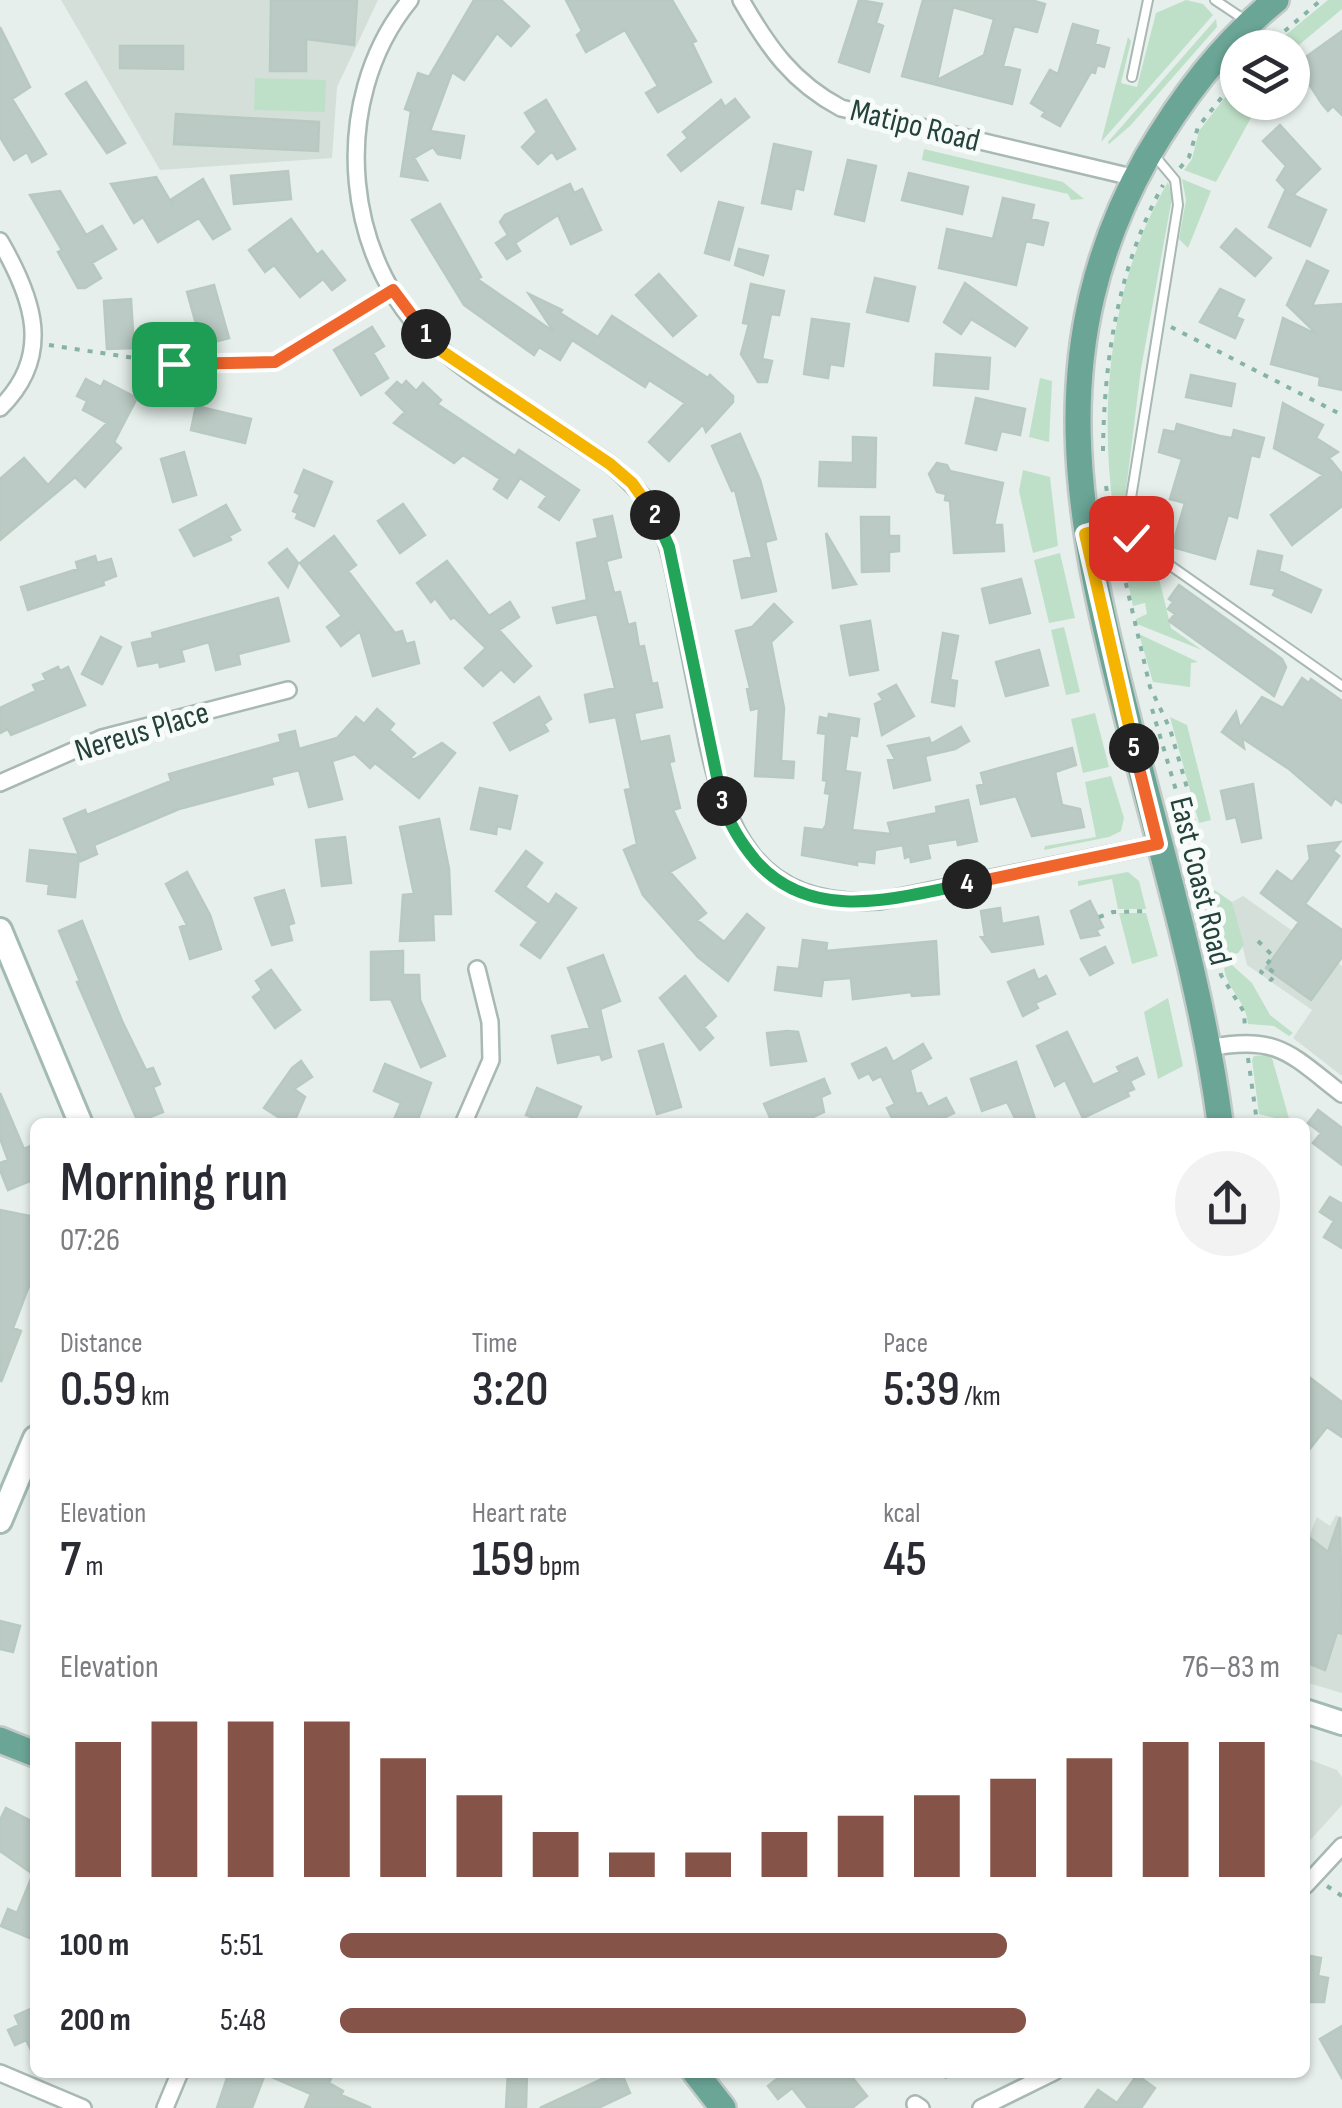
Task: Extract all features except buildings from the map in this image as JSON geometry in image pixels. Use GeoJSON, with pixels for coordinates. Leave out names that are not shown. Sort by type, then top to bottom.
{"type":"FeatureCollection","features":[{"type":"Feature","properties":{"kind":"main road","name":"East Coast Road"},"geometry":{"type":"LineString","coordinates":[[1219,1118],[1207,1048],[1085,534],[1077,437],[1086,331],[1102,256],[1136,178],[1198,78],[1276,0]]}},
{"type":"Feature","properties":{"kind":"main road"},"geometry":{"type":"LineString","coordinates":[[0,1740],[30,1752]]}},
{"type":"Feature","properties":{"kind":"main road"},"geometry":{"type":"LineString","coordinates":[[700,2078],[723,2108]]}},
{"type":"Feature","properties":{"kind":"street"},"geometry":{"type":"LineString","coordinates":[[410,0],[380,47],[365,82],[356,123],[355,161],[361,213],[393,290],[443,352],[610,464],[632,483],[653,511],[669,547],[710,756],[725,810],[738,840],[765,871],[792,890],[818,899],[880,902],[1158,844]]}},
{"type":"Feature","properties":{"kind":"street","name":"Matipo Road"},"geometry":{"type":"LineString","coordinates":[[740,0],[784,68],[812,92],[841,108],[1136,178]]}},
{"type":"Feature","properties":{"kind":"street"},"geometry":{"type":"LineString","coordinates":[[0,241],[20,276],[32,309],[34,343],[24,374],[0,408]]}},
{"type":"Feature","properties":{"kind":"street","name":"Nereus Place"},"geometry":{"type":"LineString","coordinates":[[0,784],[102,738],[288,690]]}},
{"type":"Feature","properties":{"kind":"street"},"geometry":{"type":"LineString","coordinates":[[0,930],[78,1118]]}},
{"type":"Feature","properties":{"kind":"street"},"geometry":{"type":"LineString","coordinates":[[466,1118],[491,1060],[490,1022],[476,969]]}},
{"type":"Feature","properties":{"kind":"street"},"geometry":{"type":"LineString","coordinates":[[1207,1048],[1246,1042],[1282,1048],[1342,1094]]}},
{"type":"Feature","properties":{"kind":"street"},"geometry":{"type":"LineString","coordinates":[[0,1521],[30,1450]]}},
{"type":"Feature","properties":{"kind":"street"},"geometry":{"type":"LineString","coordinates":[[1310,1713],[1342,1724]]}},
{"type":"Feature","properties":{"kind":"street"},"geometry":{"type":"LineString","coordinates":[[1310,1881],[1342,1846]]}},
{"type":"Feature","properties":{"kind":"street"},"geometry":{"type":"LineString","coordinates":[[0,2073],[84,2108]]}},
{"type":"Feature","properties":{"kind":"street"},"geometry":{"type":"LineString","coordinates":[[165,2108],[178,2078]]}},
{"type":"Feature","properties":{"kind":"street"},"geometry":{"type":"LineString","coordinates":[[981,2108],[1042,2078]]}},
{"type":"Feature","properties":{"kind":"lane"},"geometry":{"type":"LineString","coordinates":[[1132,78],[1148,0]]}},
{"type":"Feature","properties":{"kind":"lane"},"geometry":{"type":"LineString","coordinates":[[1215,0],[1249,23]]}},
{"type":"Feature","properties":{"kind":"lane"},"geometry":{"type":"LineString","coordinates":[[1085,534],[1113,526],[1130,504],[1178,192],[1172,174],[1150,152]]}},
{"type":"Feature","properties":{"kind":"lane"},"geometry":{"type":"LineString","coordinates":[[1113,526],[1342,686]]}},
{"type":"Feature","properties":{"kind":"path"},"geometry":{"type":"LineString","coordinates":[[1287,30],[1321,0]]}},
{"type":"Feature","properties":{"kind":"path"},"geometry":{"type":"LineString","coordinates":[[34,343],[174,364],[275,362],[393,290]]}},
{"type":"Feature","properties":{"kind":"path"},"geometry":{"type":"LineString","coordinates":[[1158,321],[1342,415]]}},
{"type":"Feature","properties":{"kind":"path"},"geometry":{"type":"LineString","coordinates":[[1152,709],[1178,798]]}},
{"type":"Feature","properties":{"kind":"path"},"geometry":{"type":"LineString","coordinates":[[1098,917],[1113,912],[1148,912]]}},
{"type":"Feature","properties":{"kind":"path"},"geometry":{"type":"LineString","coordinates":[[1258,941],[1273,956],[1261,972],[1271,980],[1276,974],[1268,968],[1273,966]]}},
{"type":"Feature","properties":{"kind":"path"},"geometry":{"type":"LineString","coordinates":[[1248,1058],[1257,1118]]}},
{"type":"Feature","properties":{"kind":"path"},"geometry":{"type":"LineString","coordinates":[[1333,1890],[1342,1896]]}},
{"type":"Feature","properties":{"kind":"shaded area"},"geometry":{"type":"Polygon","coordinates":[[[61,0],[378,0],[337,87],[332,158],[160,170],[61,0]]]}},
{"type":"Feature","properties":{"kind":"shaded area"},"geometry":{"type":"Polygon","coordinates":[[[1243,896],[1342,966],[1342,1076],[1293,1038],[1312,1010],[1247,965],[1232,902],[1243,896]]]}},
{"type":"Feature","properties":{"kind":"shaded area"},"geometry":{"type":"Polygon","coordinates":[[[1336,1515],[1342,1519],[1342,1693],[1310,1683],[1310,1534],[1317,1517],[1330,1526],[1336,1515]]]}},
{"type":"Feature","properties":{"kind":"shaded area"},"geometry":{"type":"Polygon","coordinates":[[[1310,1760],[1337,1770],[1342,1777],[1342,1805],[1310,1840],[1310,1760]]]}},
{"type":"Feature","properties":{"kind":"green space"},"geometry":{"type":"Polygon","coordinates":[[[1186,0],[1203,4],[1213,15],[1101,142],[1128,37],[1131,41],[1121,83],[1137,87],[1156,13],[1186,0]]]}},
{"type":"Feature","properties":{"kind":"green space"},"geometry":{"type":"Polygon","coordinates":[[[1328,0],[1342,0],[1342,9],[1310,36],[1310,30],[1292,30],[1328,0]]]}},
{"type":"Feature","properties":{"kind":"green space"},"geometry":{"type":"Polygon","coordinates":[[[1216,19],[1217,27],[1130,126],[1109,144],[1108,142],[1216,19]]]}},
{"type":"Feature","properties":{"kind":"green space"},"geometry":{"type":"Polygon","coordinates":[[[255,78],[326,80],[325,112],[254,110],[255,78]]]}},
{"type":"Feature","properties":{"kind":"green space"},"geometry":{"type":"Polygon","coordinates":[[[1220,104],[1220,120],[1250,120],[1216,182],[1184,170],[1192,159],[1199,131],[1220,104]]]}},
{"type":"Feature","properties":{"kind":"green space"},"geometry":{"type":"Polygon","coordinates":[[[924,149],[1063,182],[1084,199],[1071,200],[1068,194],[922,160],[924,149]]]}},
{"type":"Feature","properties":{"kind":"green space"},"geometry":{"type":"Polygon","coordinates":[[[1182,179],[1211,191],[1188,248],[1179,239],[1186,200],[1182,179]]]}},
{"type":"Feature","properties":{"kind":"green space"},"geometry":{"type":"Polygon","coordinates":[[[1168,182],[1172,198],[1141,369],[1124,506],[1114,514],[1108,429],[1114,343],[1133,259],[1168,182]]]}},
{"type":"Feature","properties":{"kind":"green space"},"geometry":{"type":"Polygon","coordinates":[[[1040,378],[1052,381],[1049,442],[1029,437],[1040,378]]]}},
{"type":"Feature","properties":{"kind":"green space"},"geometry":{"type":"Polygon","coordinates":[[[1023,470],[1050,477],[1058,546],[1033,553],[1019,491],[1023,470]]]}},
{"type":"Feature","properties":{"kind":"green space"},"geometry":{"type":"Polygon","coordinates":[[[1125,542],[1156,566],[1171,628],[1202,650],[1137,624],[1136,619],[1147,614],[1145,603],[1133,606],[1120,543],[1125,542]]]}},
{"type":"Feature","properties":{"kind":"green space"},"geometry":{"type":"Polygon","coordinates":[[[1060,553],[1075,618],[1049,623],[1034,560],[1060,553]]]}},
{"type":"Feature","properties":{"kind":"green space"},"geometry":{"type":"Polygon","coordinates":[[[1064,627],[1080,692],[1066,695],[1051,630],[1064,627]]]}},
{"type":"Feature","properties":{"kind":"green space"},"geometry":{"type":"Polygon","coordinates":[[[1139,634],[1198,662],[1191,663],[1190,687],[1153,682],[1139,634]]]}},
{"type":"Feature","properties":{"kind":"green space"},"geometry":{"type":"Polygon","coordinates":[[[1095,713],[1109,767],[1083,773],[1071,719],[1095,713]]]}},
{"type":"Feature","properties":{"kind":"green space"},"geometry":{"type":"Polygon","coordinates":[[[1170,717],[1187,725],[1211,820],[1199,823],[1170,717]]]}},
{"type":"Feature","properties":{"kind":"green space"},"geometry":{"type":"Polygon","coordinates":[[[1111,776],[1124,818],[1121,831],[1044,850],[1045,846],[1096,837],[1085,782],[1111,776]]]}},
{"type":"Feature","properties":{"kind":"green space"},"geometry":{"type":"Polygon","coordinates":[[[1128,872],[1139,881],[1146,909],[1118,909],[1112,879],[1078,886],[1078,881],[1128,872]]]}},
{"type":"Feature","properties":{"kind":"green space"},"geometry":{"type":"Polygon","coordinates":[[[1207,885],[1232,902],[1244,945],[1238,953],[1221,958],[1207,885]]]}},
{"type":"Feature","properties":{"kind":"green space"},"geometry":{"type":"Polygon","coordinates":[[[1119,913],[1146,913],[1158,956],[1132,964],[1119,913]]]}},
{"type":"Feature","properties":{"kind":"green space"},"geometry":{"type":"Polygon","coordinates":[[[1232,965],[1252,983],[1270,1015],[1293,1033],[1289,1036],[1274,1026],[1248,1024],[1244,1008],[1226,976],[1224,968],[1232,965]]]}},
{"type":"Feature","properties":{"kind":"green space"},"geometry":{"type":"Polygon","coordinates":[[[1168,998],[1183,1066],[1158,1079],[1144,1012],[1168,998]]]}},
{"type":"Feature","properties":{"kind":"green space"},"geometry":{"type":"Polygon","coordinates":[[[1254,1056],[1272,1058],[1289,1118],[1259,1114],[1254,1056]]]}},
{"type":"Feature","properties":{"kind":"route"},"geometry":{"type":"LineString","coordinates":[[174,364],[275,362],[393,290],[443,352],[610,464],[632,483],[653,511],[669,547],[710,756],[738,840],[765,871],[792,890],[818,899],[880,902],[1158,844],[1085,534],[1113,526],[1131,538]]}}]}
